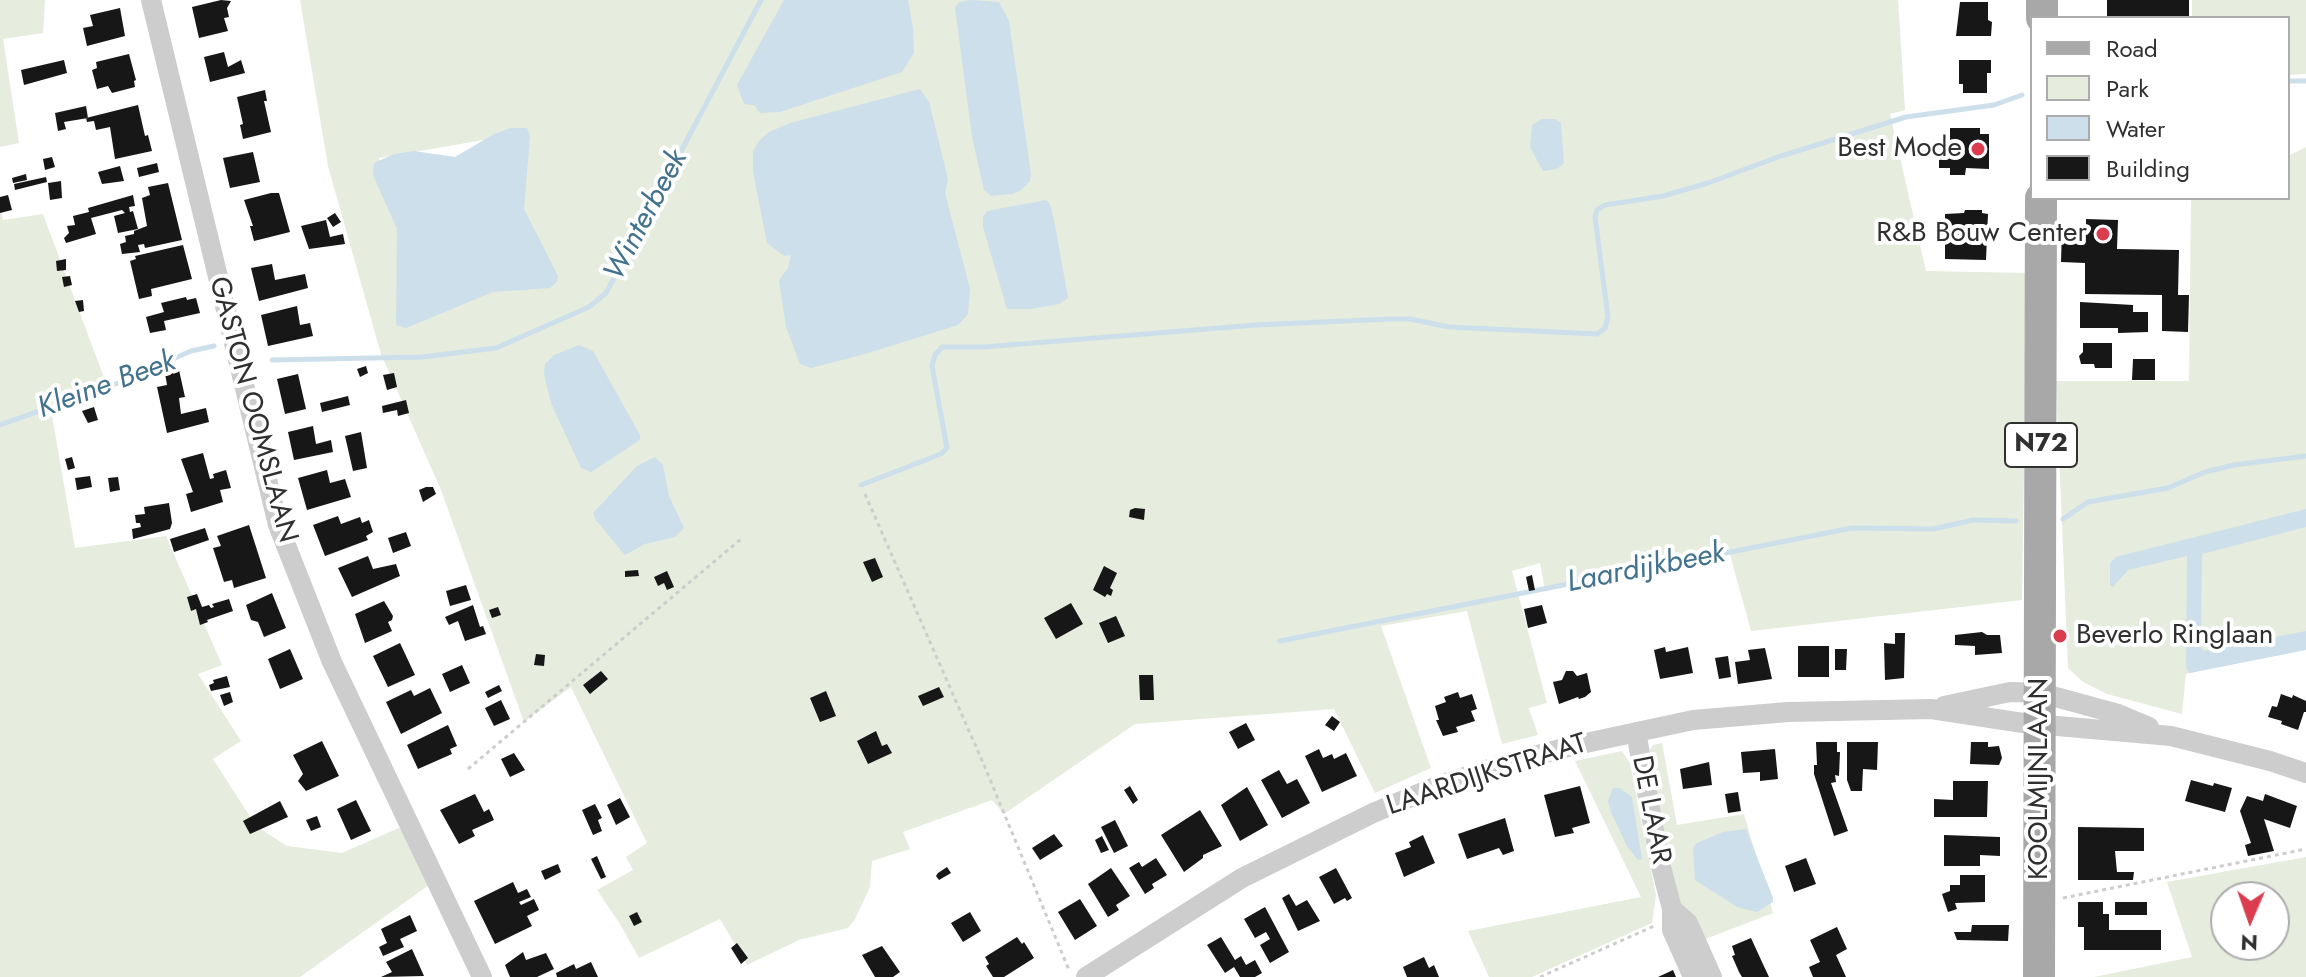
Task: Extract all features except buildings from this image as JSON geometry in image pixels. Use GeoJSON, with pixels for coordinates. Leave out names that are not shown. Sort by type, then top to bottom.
{"type":"FeatureCollection","features":[{"type":"Feature","properties":{"kind":"main road","name":"KOOLMIJNLAAN"},"geometry":{"type":"LineString","coordinates":[[2039,977],[2041,200]]}},
{"type":"Feature","properties":{"kind":"street","name":"GASTON OOMSLAAN"},"geometry":{"type":"LineString","coordinates":[[151,0],[278,525],[332,662],[482,977]]}},
{"type":"Feature","properties":{"kind":"street","name":"LAARDIJKSTRAAT"},"geometry":{"type":"LineString","coordinates":[[1931,709],[2010,692],[2040,708]]}},
{"type":"Feature","properties":{"kind":"street","name":"LAARDIJKSTRAAT"},"geometry":{"type":"LineString","coordinates":[[1086,977],[1242,878],[1373,813],[1442,784],[1508,763],[1693,720],[1744,715],[2040,708]]}},
{"type":"Feature","properties":{"kind":"street"},"geometry":{"type":"LineString","coordinates":[[2040,708],[2118,714],[2171,736]]}},
{"type":"Feature","properties":{"kind":"street"},"geometry":{"type":"LineString","coordinates":[[2040,708],[2171,736],[2306,773]]}},
{"type":"Feature","properties":{"kind":"street","name":"DE LAAR"},"geometry":{"type":"LineString","coordinates":[[1636,732],[1665,887],[1672,909],[1672,930],[1693,977]]}},
{"type":"Feature","properties":{"kind":"street","name":"DE LAAR"},"geometry":{"type":"LineString","coordinates":[[1672,909],[1688,923],[1712,977]]}},
{"type":"Feature","properties":{"kind":"path"},"geometry":{"type":"LineString","coordinates":[[865,494],[984,765],[1072,977]]}},
{"type":"Feature","properties":{"kind":"path"},"geometry":{"type":"LineString","coordinates":[[468,769],[741,539]]}},
{"type":"Feature","properties":{"kind":"path"},"geometry":{"type":"LineString","coordinates":[[2039,903],[2306,849]]}},
{"type":"Feature","properties":{"kind":"path","name":"DE LAAR"},"geometry":{"type":"LineString","coordinates":[[1540,977],[1656,925],[1654,919],[1665,887]]}},
{"type":"Feature","properties":{"kind":"green space"},"geometry":{"type":"Polygon","coordinates":[[[0,0],[45,0],[43,33],[3,39],[19,143],[0,147],[0,0]]]}},
{"type":"Feature","properties":{"kind":"green space"},"geometry":{"type":"Polygon","coordinates":[[[300,0],[1898,0],[1905,110],[1890,114],[1926,271],[2027,273],[2022,600],[1751,631],[1728,547],[1545,590],[1540,563],[1512,571],[1547,703],[1529,708],[1538,735],[1502,744],[1467,611],[1381,626],[1431,768],[1375,793],[1334,709],[1135,724],[1004,814],[992,800],[903,832],[910,849],[872,861],[870,887],[848,928],[799,940],[747,965],[720,919],[639,958],[597,890],[633,870],[626,857],[647,843],[571,687],[524,722],[441,490],[381,354],[328,166],[300,0]],[[501,137],[379,158],[382,173],[526,218],[501,137]]]}},
{"type":"Feature","properties":{"kind":"green space"},"geometry":{"type":"Polygon","coordinates":[[[2192,0],[2306,0],[2306,74],[2290,75],[2290,16],[2192,16],[2192,0]]]}},
{"type":"Feature","properties":{"kind":"green space"},"geometry":{"type":"Polygon","coordinates":[[[2306,147],[2306,645],[2186,674],[2182,714],[2107,694],[2083,682],[2068,668],[2056,381],[2189,381],[2191,200],[2290,200],[2290,155],[2306,147]]]}},
{"type":"Feature","properties":{"kind":"green space"},"geometry":{"type":"Polygon","coordinates":[[[0,207],[3,220],[43,214],[106,383],[51,410],[75,548],[166,536],[222,665],[198,674],[241,741],[213,759],[256,826],[287,846],[342,853],[401,827],[429,885],[300,977],[0,977],[0,207]]]}},
{"type":"Feature","properties":{"kind":"green space"},"geometry":{"type":"Polygon","coordinates":[[[1662,743],[1677,825],[1744,814],[1773,913],[1700,941],[1680,907],[1672,884],[1649,752],[1653,745],[1662,743]]]}},
{"type":"Feature","properties":{"kind":"green space"},"geometry":{"type":"Polygon","coordinates":[[[1622,751],[1630,763],[1656,895],[1652,923],[1532,977],[1489,977],[1468,931],[1641,897],[1575,761],[1622,751]]]}},
{"type":"Feature","properties":{"kind":"green space"},"geometry":{"type":"Polygon","coordinates":[[[2306,857],[2306,977],[2094,977],[2192,957],[2167,882],[2306,857]]]}},
{"type":"Feature","properties":{"kind":"water"},"geometry":{"type":"Polygon","coordinates":[[[784,0],[908,0],[914,53],[902,72],[780,112],[760,113],[754,105],[744,104],[737,85],[784,0]]]}},
{"type":"Feature","properties":{"kind":"water"},"geometry":{"type":"Polygon","coordinates":[[[960,2],[999,2],[1009,21],[1031,174],[1030,181],[1012,194],[991,196],[984,190],[972,137],[955,7],[960,2]]]}},
{"type":"Feature","properties":{"kind":"water"},"geometry":{"type":"Polygon","coordinates":[[[920,89],[929,102],[948,179],[945,193],[970,289],[968,314],[958,325],[865,354],[811,368],[800,364],[786,327],[779,280],[788,268],[791,255],[784,256],[767,243],[753,172],[753,152],[769,132],[790,123],[920,89]]]}},
{"type":"Feature","properties":{"kind":"water"},"geometry":{"type":"Polygon","coordinates":[[[1542,119],[1555,119],[1561,123],[1564,163],[1557,169],[1543,171],[1530,147],[1532,125],[1542,119]]]}},
{"type":"Feature","properties":{"kind":"water"},"geometry":{"type":"Polygon","coordinates":[[[511,128],[527,128],[530,136],[524,209],[558,276],[557,282],[550,288],[493,292],[406,328],[396,325],[397,229],[373,175],[374,163],[394,154],[414,151],[455,157],[494,134],[511,128]]]}},
{"type":"Feature","properties":{"kind":"water"},"geometry":{"type":"Polygon","coordinates":[[[1046,200],[1050,204],[1055,225],[1068,298],[1059,304],[1007,309],[983,227],[983,217],[987,211],[1046,200]]]}},
{"type":"Feature","properties":{"kind":"water"},"geometry":{"type":"Polygon","coordinates":[[[579,345],[593,351],[640,435],[640,440],[591,472],[581,468],[551,403],[544,374],[545,364],[554,355],[579,345]]]}},
{"type":"Feature","properties":{"kind":"water"},"geometry":{"type":"Polygon","coordinates":[[[655,457],[663,465],[669,496],[684,528],[675,537],[645,544],[625,555],[593,513],[637,466],[655,457]]]}},
{"type":"Feature","properties":{"kind":"water"},"geometry":{"type":"Polygon","coordinates":[[[2306,509],[2306,527],[2202,554],[2201,647],[2203,651],[2306,631],[2306,650],[2190,673],[2186,668],[2187,556],[2128,570],[2113,587],[2110,585],[2110,563],[2116,557],[2306,509]]]}},
{"type":"Feature","properties":{"kind":"water"},"geometry":{"type":"Polygon","coordinates":[[[1613,788],[1619,788],[1632,797],[1642,859],[1638,860],[1627,846],[1611,812],[1608,801],[1613,788]]]}},
{"type":"Feature","properties":{"kind":"water"},"geometry":{"type":"Polygon","coordinates":[[[1746,829],[1773,898],[1773,902],[1757,912],[1737,907],[1695,880],[1693,848],[1697,843],[1723,832],[1746,829]]]}},
{"type":"Feature","properties":{"kind":"waterway","name":"Winterbeek"},"geometry":{"type":"LineString","coordinates":[[272,360],[422,357],[496,348],[589,307],[606,293],[761,0]]}},
{"type":"Feature","properties":{"kind":"waterway"},"geometry":{"type":"LineString","coordinates":[[2290,81],[2306,81]]}},
{"type":"Feature","properties":{"kind":"waterway"},"geometry":{"type":"LineString","coordinates":[[861,485],[941,454],[947,448],[932,366],[935,355],[942,347],[984,347],[1256,325],[1389,319],[1410,319],[1449,327],[1597,334],[1605,328],[1608,317],[1595,217],[1597,210],[1605,205],[1663,196],[1708,183],[1778,157],[1906,117],[1994,105],[2022,95]]}},
{"type":"Feature","properties":{"kind":"waterway","name":"Kleine Beek"},"geometry":{"type":"LineString","coordinates":[[0,425],[118,383],[191,351],[214,346]]}},
{"type":"Feature","properties":{"kind":"waterway","name":"Laardijkbeek"},"geometry":{"type":"LineString","coordinates":[[2063,519],[2088,502],[2168,488],[2205,472],[2234,465],[2306,456]]}},
{"type":"Feature","properties":{"kind":"waterway","name":"Laardijkbeek"},"geometry":{"type":"LineString","coordinates":[[1280,641],[1852,528],[1933,529],[1973,520],[2016,521]]}},
{"type":"Feature","properties":{"kind":"place","name":"Best Mode"},"geometry":{"type":"Point","coordinates":[1978,149]}},
{"type":"Feature","properties":{"kind":"place","name":"R&B Bouw Center"},"geometry":{"type":"Point","coordinates":[2103,234]}},
{"type":"Feature","properties":{"kind":"place","name":"Beverlo Ringlaan"},"geometry":{"type":"Point","coordinates":[2060,636]}}]}
